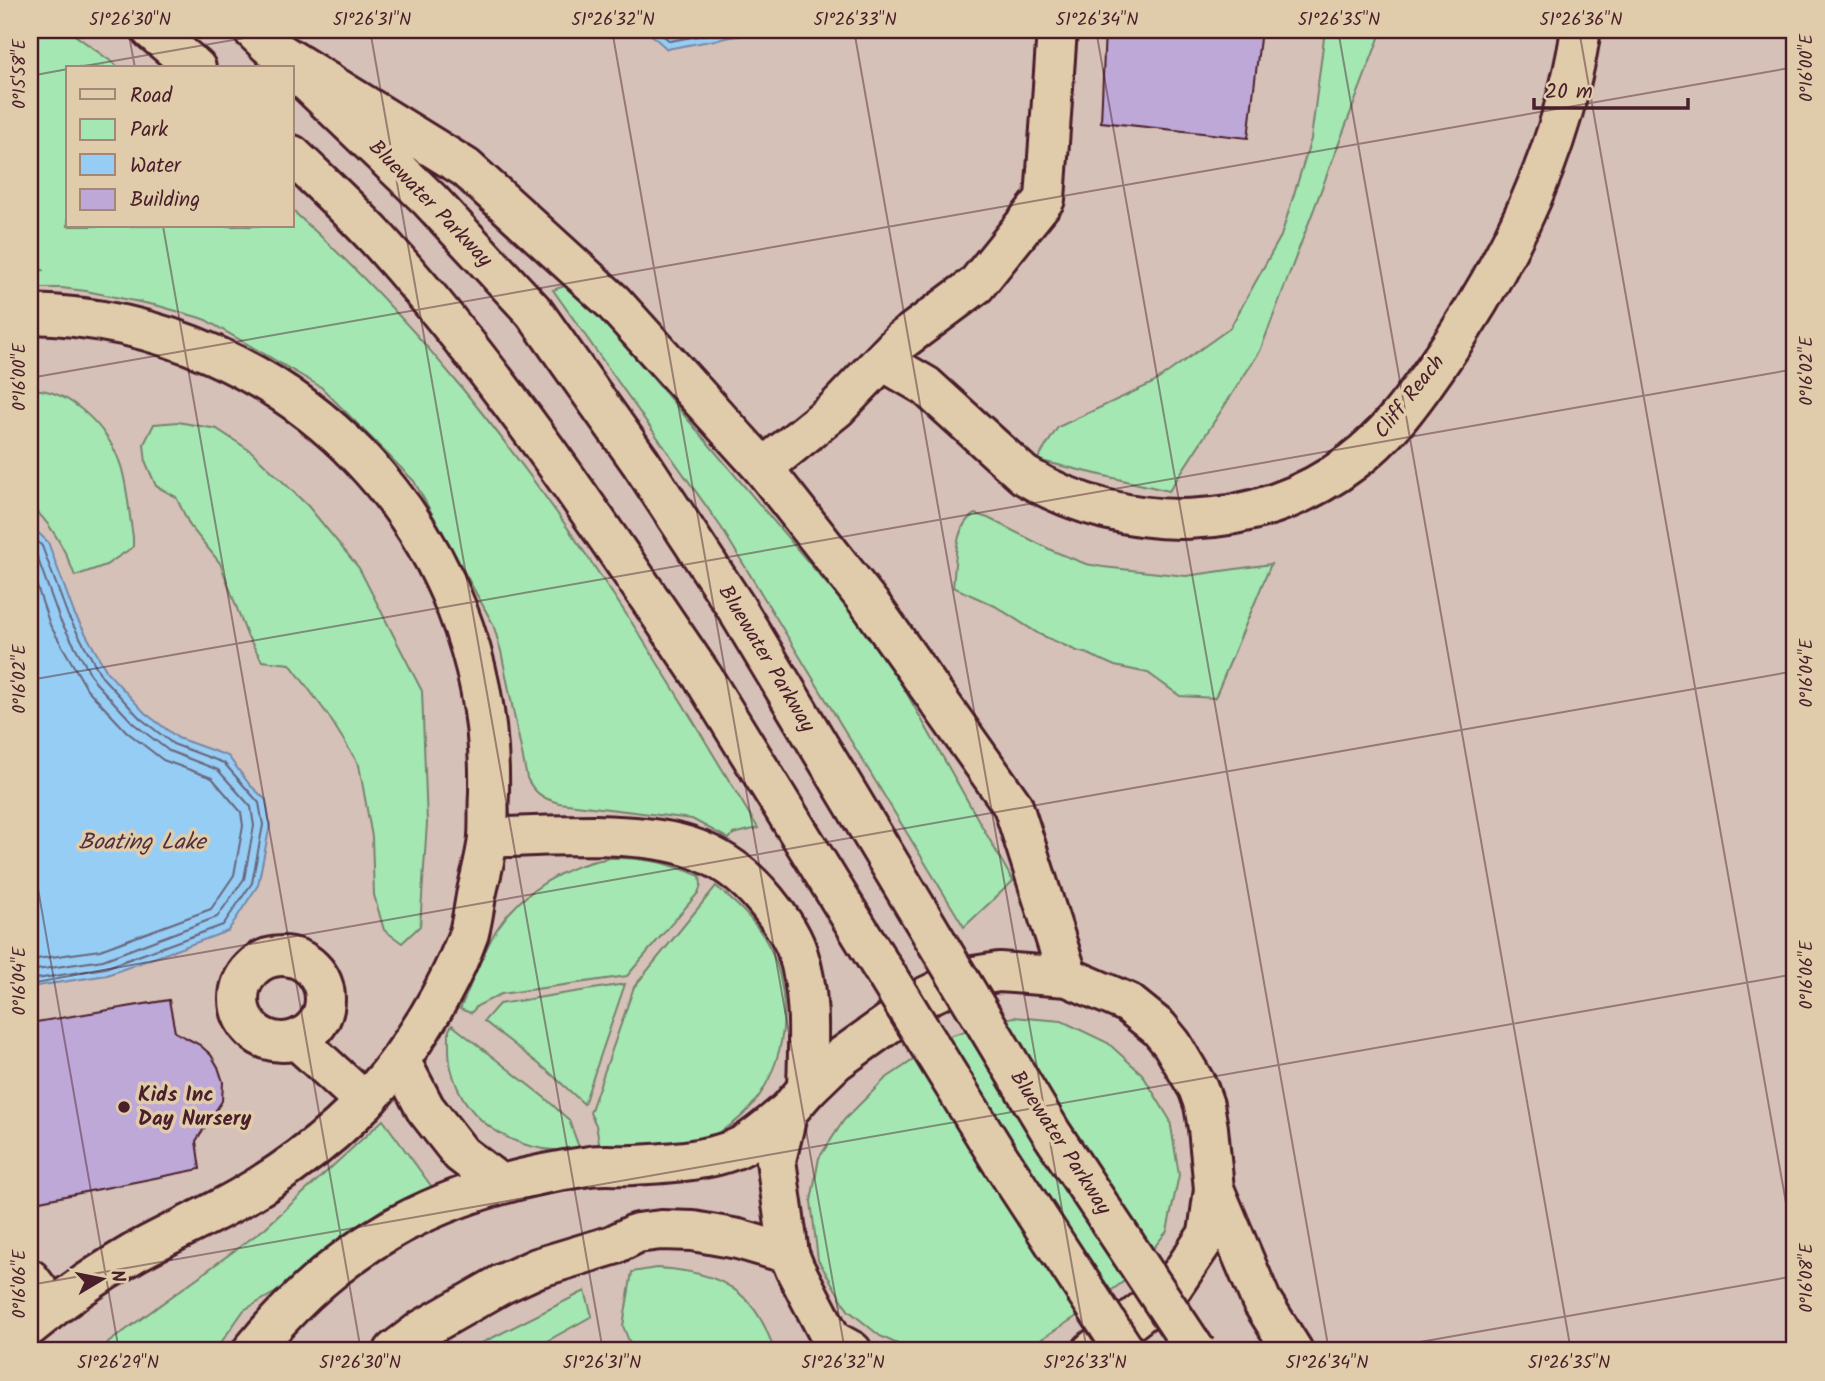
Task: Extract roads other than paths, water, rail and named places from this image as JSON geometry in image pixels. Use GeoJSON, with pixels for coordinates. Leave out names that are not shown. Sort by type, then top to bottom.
{"type":"FeatureCollection","features":[{"type":"Feature","properties":{"kind":"street"},"geometry":{"type":"LineString","coordinates":[[151,30],[195,66]]}},
{"type":"Feature","properties":{"kind":"street"},"geometry":{"type":"LineString","coordinates":[[763,468],[836,409],[902,340],[976,285],[1045,199],[1057,30]]}},
{"type":"Feature","properties":{"kind":"street","name":"Cliff Reach"},"geometry":{"type":"LineString","coordinates":[[883,361],[926,386],[1024,475],[1041,486],[1076,500],[1147,517],[1194,520],[1256,511],[1295,496],[1335,475],[1392,426],[1471,315],[1511,244],[1544,168],[1568,99],[1581,30]]}},
{"type":"Feature","properties":{"kind":"street"},"geometry":{"type":"LineString","coordinates":[[267,41],[466,168],[613,302],[763,468],[873,608],[1013,806],[1068,977]]}},
{"type":"Feature","properties":{"kind":"street","name":"Bluewater Parkway"},"geometry":{"type":"LineString","coordinates":[[267,41],[293,66]]}},
{"type":"Feature","properties":{"kind":"street","name":"Bluewater Parkway"},"geometry":{"type":"LineString","coordinates":[[294,67],[430,200],[534,312],[641,463],[735,606],[1052,1134],[1196,1351]]}},
{"type":"Feature","properties":{"kind":"street"},"geometry":{"type":"LineString","coordinates":[[294,157],[381,243],[488,373],[598,521],[704,679],[1001,1161],[1125,1351]]}},
{"type":"Feature","properties":{"kind":"street"},"geometry":{"type":"LineString","coordinates":[[30,314],[72,316],[123,326],[188,344],[226,360],[260,379],[304,408],[349,446],[406,512],[452,596],[481,687],[489,757],[488,838],[469,932],[434,1008],[400,1060],[365,1102],[311,1152],[240,1198],[37,1304]]}},
{"type":"Feature","properties":{"kind":"street"},"geometry":{"type":"LineString","coordinates":[[488,838],[533,835],[651,837],[702,851],[725,864],[745,879],[772,909],[797,951],[808,1014],[798,1100],[776,1160],[789,1254],[794,1269],[838,1348]]}},
{"type":"Feature","properties":{"kind":"street"},"geometry":{"type":"LineString","coordinates":[[252,1351],[290,1307],[351,1254],[416,1215],[499,1183],[593,1166],[666,1162],[723,1152],[745,1145],[798,1100],[836,1060],[927,996],[967,977],[999,972],[1068,977],[1128,1003],[1159,1028],[1172,1044],[1198,1088],[1204,1105],[1214,1189],[1208,1234],[1171,1289],[1092,1351]]}},
{"type":"Feature","properties":{"kind":"street"},"geometry":{"type":"LineString","coordinates":[[297,1040],[365,1102]]}},
{"type":"Feature","properties":{"kind":"street"},"geometry":{"type":"LineString","coordinates":[[400,1060],[425,1108],[461,1154],[499,1183]]}},
{"type":"Feature","properties":{"kind":"street"},"geometry":{"type":"LineString","coordinates":[[1214,1189],[1261,1300],[1293,1351]]}},
{"type":"Feature","properties":{"kind":"street"},"geometry":{"type":"LineString","coordinates":[[394,1351],[423,1329],[502,1284],[537,1268],[613,1245],[637,1233],[661,1230],[693,1231],[789,1254]]}},
{"type":"Feature","properties":{"kind":"water"},"geometry":{"type":"Polygon","coordinates":[[[646,30],[769,30],[667,49],[646,30]]]}},
{"type":"Feature","properties":{"kind":"water","name":"Boating Lake"},"geometry":{"type":"Polygon","coordinates":[[[30,525],[48,542],[74,613],[107,672],[145,713],[178,738],[228,756],[250,785],[266,800],[270,825],[258,885],[228,931],[107,975],[30,987],[30,525]]]}},
{"type":"Feature","properties":{"kind":"place","name":"Kids Inc Day Nursery"},"geometry":{"type":"Point","coordinates":[124,1107]}}]}
